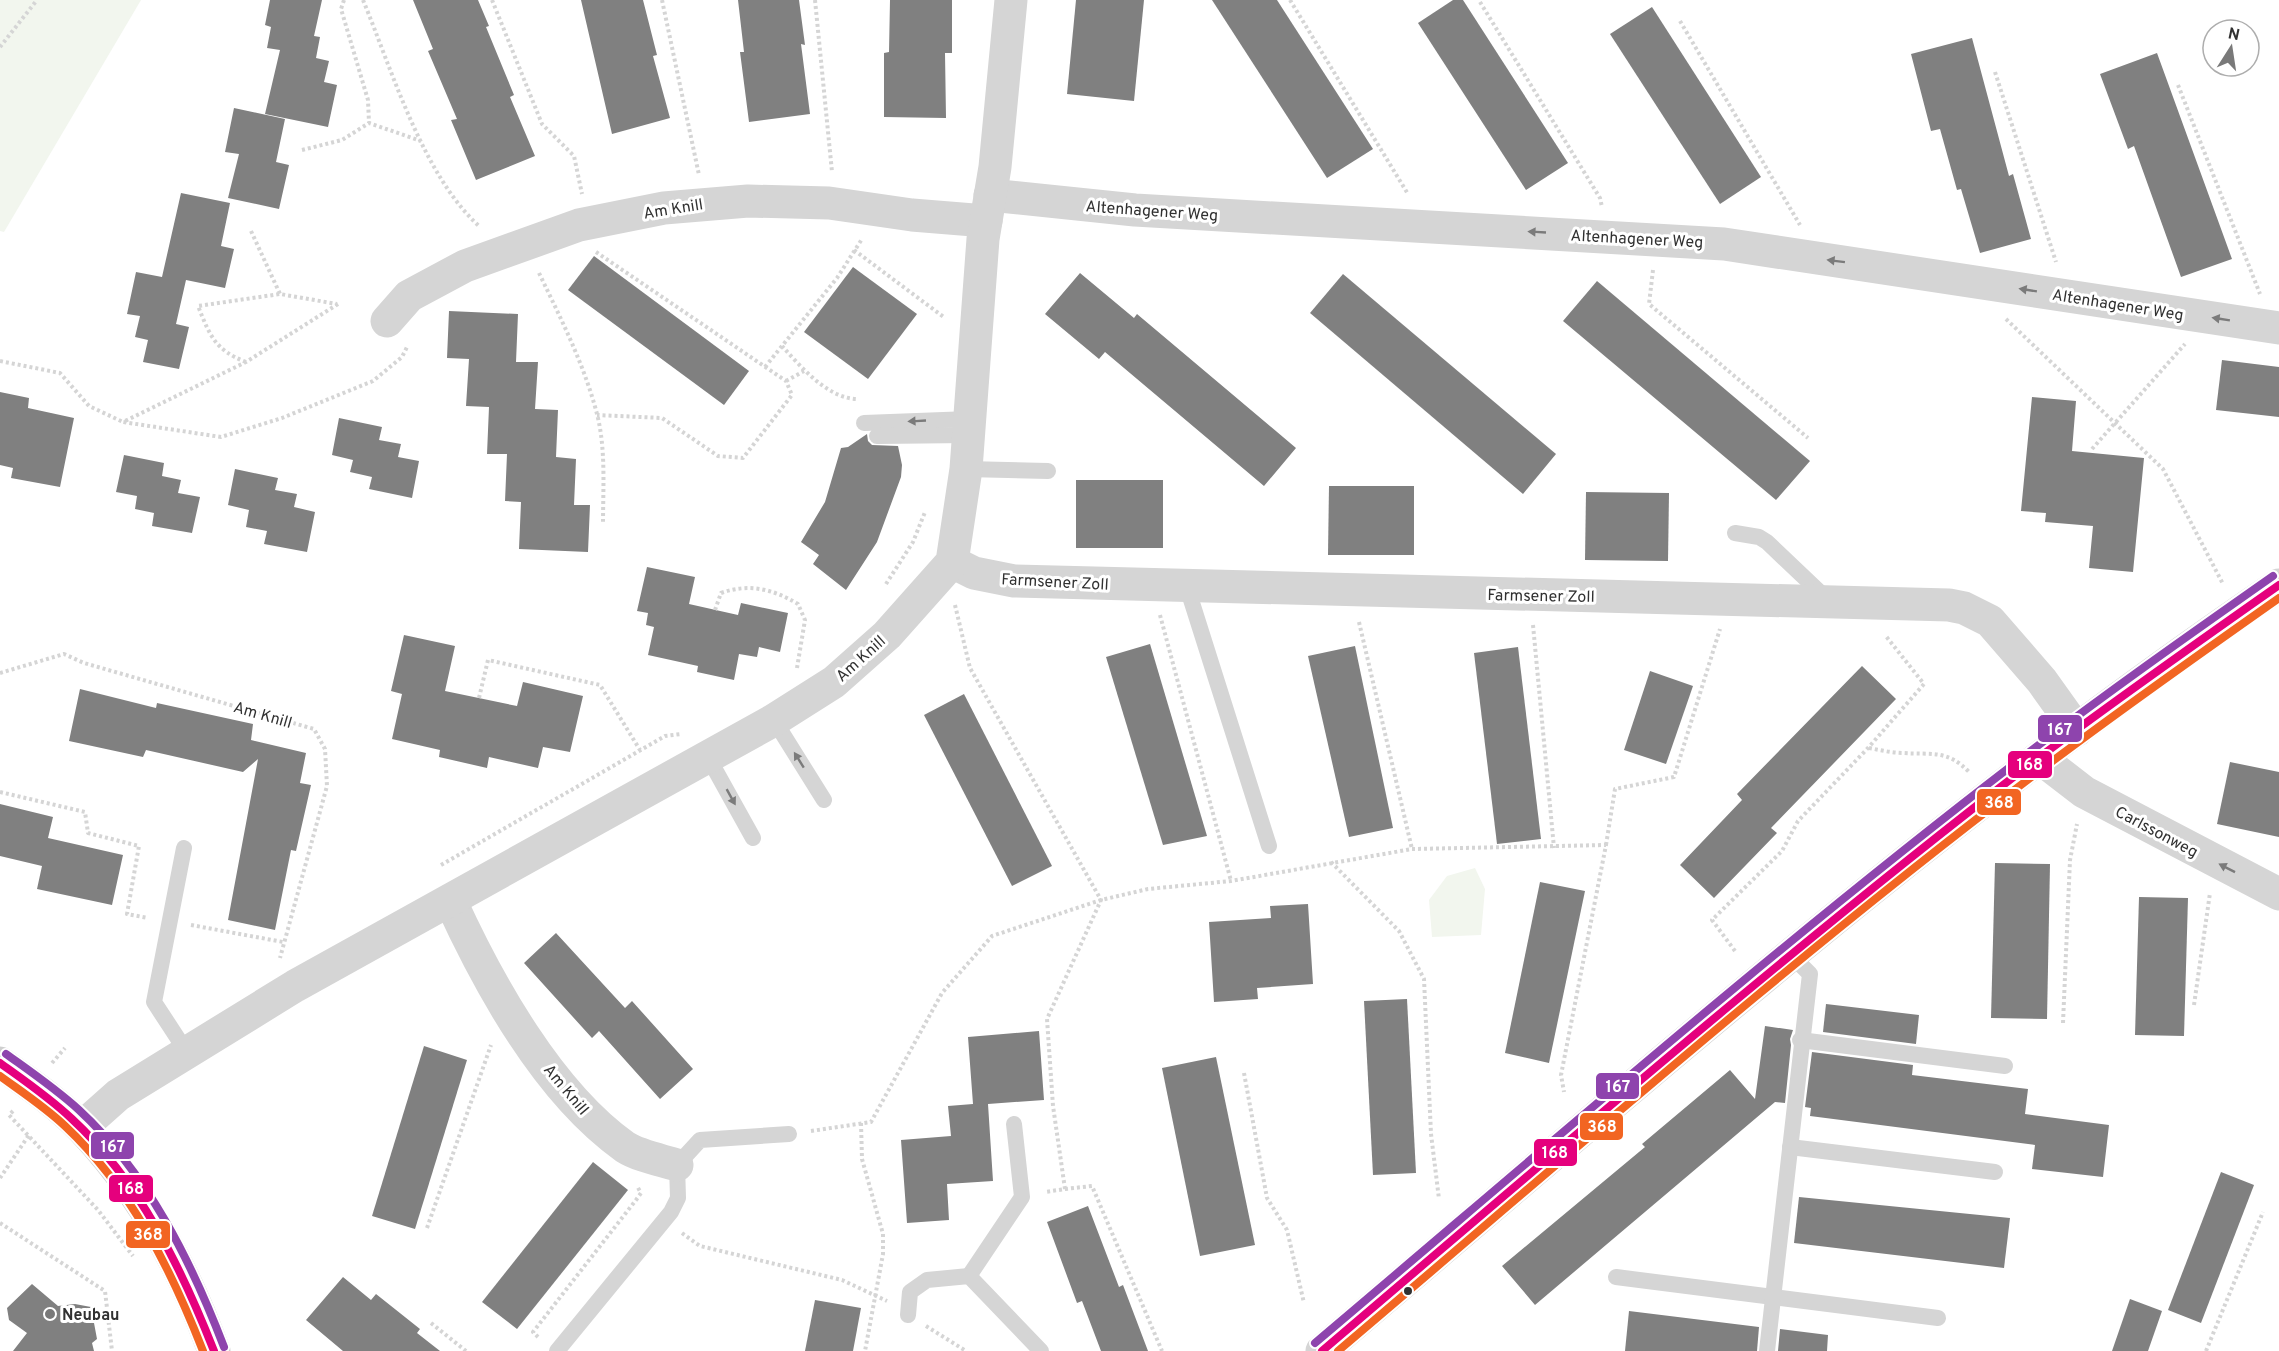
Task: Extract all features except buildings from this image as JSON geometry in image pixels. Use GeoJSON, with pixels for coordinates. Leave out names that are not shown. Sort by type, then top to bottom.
{"type":"FeatureCollection","features":[{"type":"Feature","properties":{"kind":"main road"},"geometry":{"type":"LineString","coordinates":[[0,1063],[82,1127],[126,1182],[162,1234],[194,1296],[214,1351]]}},
{"type":"Feature","properties":{"kind":"street"},"geometry":{"type":"LineString","coordinates":[[952,562],[966,469],[988,208],[1011,0]]}},
{"type":"Feature","properties":{"kind":"street","name":"Am Knill"},"geometry":{"type":"LineString","coordinates":[[399,330],[409,296],[465,266],[579,225],[664,208],[748,201],[829,203],[912,215],[988,208]]}},
{"type":"Feature","properties":{"kind":"street","name":"Altenhagener Weg"},"geometry":{"type":"LineString","coordinates":[[988,208],[1135,210],[1724,244],[2272,316]]}},
{"type":"Feature","properties":{"kind":"street","name":"Am Knill"},"geometry":{"type":"LineString","coordinates":[[82,1127],[118,1095],[186,1051],[295,986],[451,902],[698,746],[774,720],[834,682],[887,635],[952,562]]}},
{"type":"Feature","properties":{"kind":"street","name":"Farmsener Zoll"},"geometry":{"type":"LineString","coordinates":[[952,562],[974,573],[1014,581],[1949,605],[1990,621],[2042,681],[2077,730]]}},
{"type":"Feature","properties":{"kind":"street"},"geometry":{"type":"LineString","coordinates":[[1322,1351],[1790,954],[2077,730],[2179,654],[2279,585]]}},
{"type":"Feature","properties":{"kind":"street","name":"Carlssonweg"},"geometry":{"type":"LineString","coordinates":[[2040,758],[2084,792],[2279,894]]}},
{"type":"Feature","properties":{"kind":"street","name":"Am Knill"},"geometry":{"type":"LineString","coordinates":[[451,902],[480,965],[505,1007],[557,1079],[591,1117],[627,1148],[677,1165]]}},
{"type":"Feature","properties":{"kind":"lane"},"geometry":{"type":"LineString","coordinates":[[864,423],[970,427]]}},
{"type":"Feature","properties":{"kind":"lane"},"geometry":{"type":"LineString","coordinates":[[877,436],[970,427]]}},
{"type":"Feature","properties":{"kind":"lane"},"geometry":{"type":"LineString","coordinates":[[966,469],[1048,471]]}},
{"type":"Feature","properties":{"kind":"lane"},"geometry":{"type":"LineString","coordinates":[[1735,532],[1759,537],[1767,542],[1830,602]]}},
{"type":"Feature","properties":{"kind":"lane"},"geometry":{"type":"LineString","coordinates":[[1187,587],[1269,846]]}},
{"type":"Feature","properties":{"kind":"lane"},"geometry":{"type":"LineString","coordinates":[[774,720],[824,800]]}},
{"type":"Feature","properties":{"kind":"lane"},"geometry":{"type":"LineString","coordinates":[[698,746],[753,838]]}},
{"type":"Feature","properties":{"kind":"lane"},"geometry":{"type":"LineString","coordinates":[[184,848],[154,1002],[186,1051]]}},
{"type":"Feature","properties":{"kind":"lane"},"geometry":{"type":"LineString","coordinates":[[1767,1351],[1800,1040],[1810,974],[1790,954]]}},
{"type":"Feature","properties":{"kind":"lane"},"geometry":{"type":"LineString","coordinates":[[1800,1040],[2006,1066]]}},
{"type":"Feature","properties":{"kind":"lane"},"geometry":{"type":"LineString","coordinates":[[969,1276],[1022,1197],[1014,1124]]}},
{"type":"Feature","properties":{"kind":"lane"},"geometry":{"type":"LineString","coordinates":[[557,1351],[668,1216],[678,1198],[677,1165],[700,1140],[789,1134]]}},
{"type":"Feature","properties":{"kind":"lane"},"geometry":{"type":"LineString","coordinates":[[1790,1146],[1995,1172]]}},
{"type":"Feature","properties":{"kind":"lane"},"geometry":{"type":"LineString","coordinates":[[908,1315],[910,1292],[927,1280],[969,1276]]}},
{"type":"Feature","properties":{"kind":"lane"},"geometry":{"type":"LineString","coordinates":[[969,1276],[1041,1351]]}},
{"type":"Feature","properties":{"kind":"lane"},"geometry":{"type":"LineString","coordinates":[[1616,1277],[1938,1318]]}},
{"type":"Feature","properties":{"kind":"path"},"geometry":{"type":"LineString","coordinates":[[0,47],[37,0]]}},
{"type":"Feature","properties":{"kind":"path"},"geometry":{"type":"LineString","coordinates":[[344,0],[341,9],[368,100],[369,123]]}},
{"type":"Feature","properties":{"kind":"path"},"geometry":{"type":"LineString","coordinates":[[363,0],[421,141],[451,192],[482,228]]}},
{"type":"Feature","properties":{"kind":"path"},"geometry":{"type":"LineString","coordinates":[[492,0],[542,124],[574,156],[584,204]]}},
{"type":"Feature","properties":{"kind":"path"},"geometry":{"type":"LineString","coordinates":[[662,0],[699,176]]}},
{"type":"Feature","properties":{"kind":"path"},"geometry":{"type":"LineString","coordinates":[[815,0],[832,175]]}},
{"type":"Feature","properties":{"kind":"path"},"geometry":{"type":"LineString","coordinates":[[1290,0],[1408,195]]}},
{"type":"Feature","properties":{"kind":"path"},"geometry":{"type":"LineString","coordinates":[[1480,2],[1600,198],[1604,216]]}},
{"type":"Feature","properties":{"kind":"path"},"geometry":{"type":"LineString","coordinates":[[1680,21],[1803,231]]}},
{"type":"Feature","properties":{"kind":"path"},"geometry":{"type":"LineString","coordinates":[[1995,72],[2057,265]]}},
{"type":"Feature","properties":{"kind":"path"},"geometry":{"type":"LineString","coordinates":[[2178,85],[2272,316]]}},
{"type":"Feature","properties":{"kind":"path"},"geometry":{"type":"LineString","coordinates":[[369,123],[421,141]]}},
{"type":"Feature","properties":{"kind":"path"},"geometry":{"type":"LineString","coordinates":[[302,150],[342,140],[369,123]]}},
{"type":"Feature","properties":{"kind":"path"},"geometry":{"type":"LineString","coordinates":[[251,231],[280,294]]}},
{"type":"Feature","properties":{"kind":"path"},"geometry":{"type":"LineString","coordinates":[[765,368],[837,278],[867,232]]}},
{"type":"Feature","properties":{"kind":"path"},"geometry":{"type":"LineString","coordinates":[[594,250],[599,256],[786,381],[792,395],[742,458],[718,456],[662,418],[597,415]]}},
{"type":"Feature","properties":{"kind":"path"},"geometry":{"type":"LineString","coordinates":[[854,250],[952,324]]}},
{"type":"Feature","properties":{"kind":"path"},"geometry":{"type":"LineString","coordinates":[[1655,260],[1649,303],[1808,438]]}},
{"type":"Feature","properties":{"kind":"path"},"geometry":{"type":"LineString","coordinates":[[535,265],[571,339],[597,415],[603,468],[603,524]]}},
{"type":"Feature","properties":{"kind":"path"},"geometry":{"type":"LineString","coordinates":[[123,422],[246,362],[338,304],[280,294],[198,306],[210,337],[227,354],[246,362]]}},
{"type":"Feature","properties":{"kind":"path"},"geometry":{"type":"LineString","coordinates":[[1998,312],[2163,469],[2223,584]]}},
{"type":"Feature","properties":{"kind":"path"},"geometry":{"type":"LineString","coordinates":[[0,361],[60,373],[89,406],[123,422],[221,437],[282,418],[374,381],[402,357],[399,330]]}},
{"type":"Feature","properties":{"kind":"path"},"geometry":{"type":"LineString","coordinates":[[2092,449],[2187,343]]}},
{"type":"Feature","properties":{"kind":"path"},"geometry":{"type":"LineString","coordinates":[[782,346],[804,370],[845,399],[867,399]]}},
{"type":"Feature","properties":{"kind":"path"},"geometry":{"type":"LineString","coordinates":[[786,381],[804,370]]}},
{"type":"Feature","properties":{"kind":"path"},"geometry":{"type":"LineString","coordinates":[[880,591],[912,542],[928,506]]}},
{"type":"Feature","properties":{"kind":"path"},"geometry":{"type":"LineString","coordinates":[[952,562],[956,606],[970,668],[1101,900]]}},
{"type":"Feature","properties":{"kind":"path"},"geometry":{"type":"LineString","coordinates":[[716,610],[721,593],[734,589],[768,589],[798,604],[805,620],[796,674],[804,668]]}},
{"type":"Feature","properties":{"kind":"path"},"geometry":{"type":"LineString","coordinates":[[1158,605],[1231,881]]}},
{"type":"Feature","properties":{"kind":"path"},"geometry":{"type":"LineString","coordinates":[[1532,614],[1554,848]]}},
{"type":"Feature","properties":{"kind":"path"},"geometry":{"type":"LineString","coordinates":[[1564,1092],[1561,1075],[1615,789],[1674,777],[1723,619]]}},
{"type":"Feature","properties":{"kind":"path"},"geometry":{"type":"LineString","coordinates":[[1359,621],[1412,849]]}},
{"type":"Feature","properties":{"kind":"path"},"geometry":{"type":"LineString","coordinates":[[1735,951],[1712,920],[1782,850],[1798,821],[1869,748],[1924,684],[1882,632]]}},
{"type":"Feature","properties":{"kind":"path","name":"Am Knill"},"geometry":{"type":"LineString","coordinates":[[0,673],[64,654],[84,663],[314,729],[325,749],[327,786],[279,961],[290,955]]}},
{"type":"Feature","properties":{"kind":"path"},"geometry":{"type":"LineString","coordinates":[[479,698],[488,660],[600,686],[640,750]]}},
{"type":"Feature","properties":{"kind":"path"},"geometry":{"type":"LineString","coordinates":[[433,870],[665,736],[698,746]]}},
{"type":"Feature","properties":{"kind":"path"},"geometry":{"type":"LineString","coordinates":[[1869,748],[1902,753],[1936,753],[1958,761],[1992,796]]}},
{"type":"Feature","properties":{"kind":"path"},"geometry":{"type":"LineString","coordinates":[[0,792],[85,812],[88,833],[139,846],[127,914],[283,942]]}},
{"type":"Feature","properties":{"kind":"path"},"geometry":{"type":"LineString","coordinates":[[2062,1023],[2070,860],[2084,792]]}},
{"type":"Feature","properties":{"kind":"path"},"geometry":{"type":"LineString","coordinates":[[789,1134],[871,1122],[942,993],[992,936],[1101,900],[1148,889],[1231,881],[1330,861],[1412,849],[1554,848],[1606,845]]}},
{"type":"Feature","properties":{"kind":"path"},"geometry":{"type":"LineString","coordinates":[[1330,861],[1399,931],[1425,979],[1431,1134],[1439,1199]]}},
{"type":"Feature","properties":{"kind":"path"},"geometry":{"type":"LineString","coordinates":[[2194,1005],[2214,861]]}},
{"type":"Feature","properties":{"kind":"path"},"geometry":{"type":"LineString","coordinates":[[1065,1189],[1053,1106],[1047,1019],[1101,900]]}},
{"type":"Feature","properties":{"kind":"path"},"geometry":{"type":"LineString","coordinates":[[427,1228],[494,1038]]}},
{"type":"Feature","properties":{"kind":"path"},"geometry":{"type":"LineString","coordinates":[[1244,1073],[1267,1197],[1287,1230],[1304,1303]]}},
{"type":"Feature","properties":{"kind":"path"},"geometry":{"type":"LineString","coordinates":[[9,1115],[98,1210],[137,1262]]}},
{"type":"Feature","properties":{"kind":"path"},"geometry":{"type":"LineString","coordinates":[[861,1123],[862,1159],[883,1234],[883,1254],[865,1351]]}},
{"type":"Feature","properties":{"kind":"path"},"geometry":{"type":"LineString","coordinates":[[0,1178],[29,1135]]}},
{"type":"Feature","properties":{"kind":"path"},"geometry":{"type":"LineString","coordinates":[[540,1338],[533,1332],[641,1192],[635,1181]]}},
{"type":"Feature","properties":{"kind":"path"},"geometry":{"type":"LineString","coordinates":[[1022,1197],[1092,1186],[1162,1351]]}},
{"type":"Feature","properties":{"kind":"path"},"geometry":{"type":"LineString","coordinates":[[2206,1351],[2263,1212]]}},
{"type":"Feature","properties":{"kind":"path"},"geometry":{"type":"LineString","coordinates":[[668,1216],[700,1246],[842,1280],[874,1293]]}},
{"type":"Feature","properties":{"kind":"path"},"geometry":{"type":"LineString","coordinates":[[0,1222],[105,1291],[112,1351]]}},
{"type":"Feature","properties":{"kind":"path"},"geometry":{"type":"LineString","coordinates":[[431,1323],[466,1351]]}},
{"type":"Feature","properties":{"kind":"shaded area"},"geometry":{"type":"Polygon","coordinates":[[[0,0],[141,0],[4,232],[0,231],[0,0]]]}},
{"type":"Feature","properties":{"kind":"shaded area"},"geometry":{"type":"Polygon","coordinates":[[[1475,868],[1485,889],[1481,935],[1432,937],[1429,900],[1447,876],[1475,868]]]}},
{"type":"Feature","properties":{"kind":"transit line","name":"167"},"geometry":{"type":"LineString","coordinates":[[1315,1343],[1754,972],[1932,827],[2147,665],[2273,576]]}},
{"type":"Feature","properties":{"kind":"transit line","name":"168"},"geometry":{"type":"LineString","coordinates":[[1322,1351],[1760,980],[1938,836],[2091,719],[2279,585]]}},
{"type":"Feature","properties":{"kind":"transit line","name":"368"},"geometry":{"type":"LineString","coordinates":[[1338,1351],[1684,1056],[1859,912],[2068,750],[2279,598]]}},
{"type":"Feature","properties":{"kind":"transit line","name":"167"},"geometry":{"type":"LineString","coordinates":[[6,1054],[79,1110],[126,1162],[165,1220],[182,1251],[224,1347]]}},
{"type":"Feature","properties":{"kind":"transit line","name":"168"},"geometry":{"type":"LineString","coordinates":[[0,1063],[64,1111],[96,1143],[118,1170],[138,1198],[172,1257],[214,1351]]}},
{"type":"Feature","properties":{"kind":"transit line","name":"368"},"geometry":{"type":"LineString","coordinates":[[0,1076],[65,1126],[88,1150],[129,1202],[177,1290],[203,1351]]}},
{"type":"Feature","properties":{"kind":"place","name":"Neubau"},"geometry":{"type":"Point","coordinates":[50,1314]}}]}
